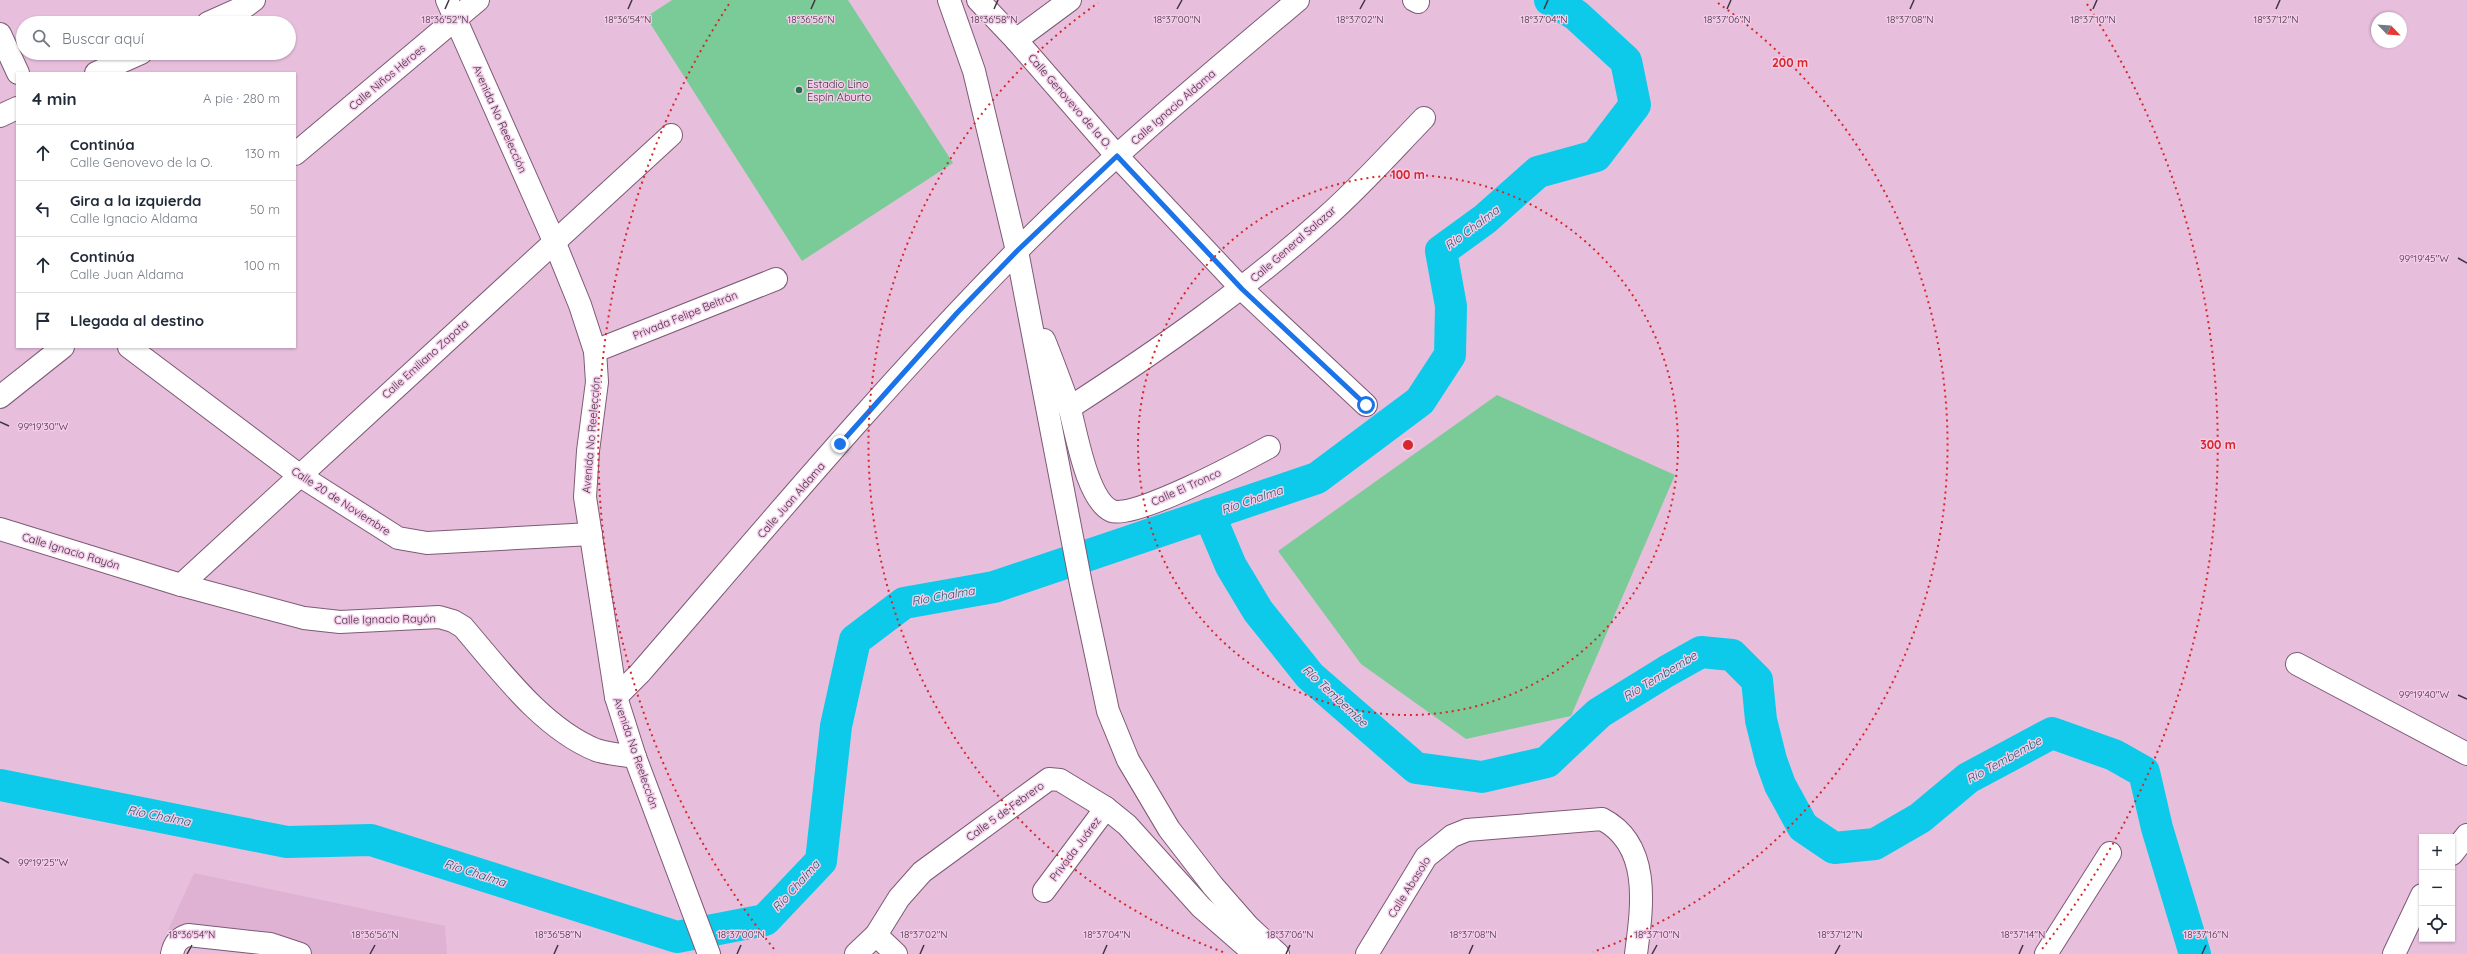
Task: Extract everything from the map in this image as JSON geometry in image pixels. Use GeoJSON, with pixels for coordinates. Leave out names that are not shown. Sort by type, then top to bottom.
{"type":"FeatureCollection","features":[{"type":"Feature","properties":{"kind":"street"},"geometry":{"type":"LineString","coordinates":[[222,16],[254,0]]}},
{"type":"Feature","properties":{"kind":"street","name":"Avenida No Reelección"},"geometry":{"type":"LineString","coordinates":[[446,0],[554,241],[580,304],[595,351],[597,382],[588,451],[585,497],[616,697],[635,758],[709,954]]}},
{"type":"Feature","properties":{"kind":"street","name":"Calle Niños Héroes"},"geometry":{"type":"LineString","coordinates":[[296,153],[478,0]]}},
{"type":"Feature","properties":{"kind":"street"},"geometry":{"type":"LineString","coordinates":[[949,0],[974,71],[1017,251],[1073,541],[1108,711],[1128,760],[1168,829],[1208,880],[1248,926],[1278,954]]}},
{"type":"Feature","properties":{"kind":"street"},"geometry":{"type":"LineString","coordinates":[[967,0],[972,29],[974,71]]}},
{"type":"Feature","properties":{"kind":"street","name":"Calle Genovevo de la O."},"geometry":{"type":"LineString","coordinates":[[978,0],[1016,40],[1117,156],[1242,289],[1366,405]]}},
{"type":"Feature","properties":{"kind":"street"},"geometry":{"type":"LineString","coordinates":[[1016,40],[1070,0]]}},
{"type":"Feature","properties":{"kind":"street","name":"Calle Ignacio Aldama"},"geometry":{"type":"LineString","coordinates":[[1017,251],[1117,156],[1298,0]]}},
{"type":"Feature","properties":{"kind":"street"},"geometry":{"type":"LineString","coordinates":[[0,34],[18,72]]}},
{"type":"Feature","properties":{"kind":"street"},"geometry":{"type":"LineString","coordinates":[[98,72],[125,60]]}},
{"type":"Feature","properties":{"kind":"street"},"geometry":{"type":"LineString","coordinates":[[0,116],[16,108]]}},
{"type":"Feature","properties":{"kind":"street","name":"Calle General Salazar"},"geometry":{"type":"LineString","coordinates":[[1069,408],[1158,350],[1242,289],[1327,217],[1424,118]]}},
{"type":"Feature","properties":{"kind":"street","name":"Calle Emiliano Zapata"},"geometry":{"type":"LineString","coordinates":[[181,585],[299,475],[671,135]]}},
{"type":"Feature","properties":{"kind":"street","name":"Calle Juan Aldama"},"geometry":{"type":"LineString","coordinates":[[616,697],[640,673],[952,319],[1017,251]]}},
{"type":"Feature","properties":{"kind":"street","name":"Privada Felipe Beltrán"},"geometry":{"type":"LineString","coordinates":[[595,351],[776,279]]}},
{"type":"Feature","properties":{"kind":"street"},"geometry":{"type":"LineString","coordinates":[[1024,291],[1069,408]]}},
{"type":"Feature","properties":{"kind":"street"},"geometry":{"type":"LineString","coordinates":[[0,397],[62,348]]}},
{"type":"Feature","properties":{"kind":"street","name":"Calle 20 de Noviembre"},"geometry":{"type":"LineString","coordinates":[[130,348],[299,475],[384,531],[408,541],[453,542],[591,534]]}},
{"type":"Feature","properties":{"kind":"street","name":"Calle El Tronco"},"geometry":{"type":"LineString","coordinates":[[1069,408],[1086,469],[1103,504],[1112,511],[1122,512],[1172,495],[1269,447]]}},
{"type":"Feature","properties":{"kind":"street","name":"Calle Ignacio Rayón"},"geometry":{"type":"LineString","coordinates":[[0,529],[181,585],[304,618],[340,622],[422,617],[454,621],[463,627],[517,691],[562,730],[598,751],[635,758]]}},
{"type":"Feature","properties":{"kind":"street"},"geometry":{"type":"LineString","coordinates":[[2297,664],[2467,754]]}},
{"type":"Feature","properties":{"kind":"street","name":"Calle 5 de Febrero"},"geometry":{"type":"LineString","coordinates":[[856,954],[876,935],[899,898],[922,872],[1049,779],[1060,780],[1106,808],[1127,825],[1201,907],[1255,954]]}},
{"type":"Feature","properties":{"kind":"street","name":"Privada Juárez"},"geometry":{"type":"LineString","coordinates":[[1044,890],[1106,808]]}},
{"type":"Feature","properties":{"kind":"street","name":"Calle Abasolo"},"geometry":{"type":"LineString","coordinates":[[1367,954],[1426,857],[1452,836],[1467,830],[1582,819],[1602,819],[1614,826],[1624,836],[1641,876],[1642,909],[1636,954]]}},
{"type":"Feature","properties":{"kind":"street"},"geometry":{"type":"LineString","coordinates":[[2455,850],[2467,835]]}},
{"type":"Feature","properties":{"kind":"street"},"geometry":{"type":"LineString","coordinates":[[2046,954],[2110,853]]}},
{"type":"Feature","properties":{"kind":"street"},"geometry":{"type":"LineString","coordinates":[[2394,954],[2419,901]]}},
{"type":"Feature","properties":{"kind":"street"},"geometry":{"type":"LineString","coordinates":[[876,935],[896,954]]}},
{"type":"Feature","properties":{"kind":"street"},"geometry":{"type":"LineString","coordinates":[[172,954],[176,942],[181,938],[188,936],[270,944],[300,954]]}},
{"type":"Feature","properties":{"kind":"shaded area"},"geometry":{"type":"Polygon","coordinates":[[[194,873],[445,926],[447,954],[302,954],[285,941],[168,930],[194,873]]]}},
{"type":"Feature","properties":{"kind":"green space","name":"Estadio Lino Espín Aburto"},"geometry":{"type":"Polygon","coordinates":[[[672,0],[848,0],[953,163],[802,261],[646,17],[672,0]]]}},
{"type":"Feature","properties":{"kind":"green space"},"geometry":{"type":"Polygon","coordinates":[[[1497,395],[1675,475],[1571,716],[1466,739],[1361,664],[1278,551],[1497,395]]]}},
{"type":"Feature","properties":{"kind":"waterway","name":"Río Chalma"},"geometry":{"type":"LineString","coordinates":[[0,785],[287,842],[371,840],[677,937],[765,920],[821,861],[836,726],[855,640],[904,603],[994,587],[1317,478],[1420,401],[1450,355],[1451,306],[1441,251],[1485,219],[1538,172],[1596,156],[1635,105],[1626,61],[1576,15],[1550,0]]}},
{"type":"Feature","properties":{"kind":"waterway","name":"Río Tembembe"},"geometry":{"type":"LineString","coordinates":[[1209,514],[1231,566],[1258,611],[1310,676],[1416,768],[1482,777],[1547,762],[1599,713],[1701,652],[1732,655],[1757,680],[1761,720],[1771,760],[1780,785],[1803,827],[1834,848],[1875,844],[1920,818],[1968,778],[2052,733],[2114,755],[2144,772],[2157,828],[2195,954]]}},
{"type":"Feature","properties":{"kind":"place","name":"Estadio Lino Espín Aburto"},"geometry":{"type":"Point","coordinates":[799,90]}},
{"type":"Feature","properties":{"kind":"route"},"geometry":{"type":"LineString","coordinates":[[840,444],[957,313],[1017,251],[1117,156],[1242,289],[1366,405]]}}]}
